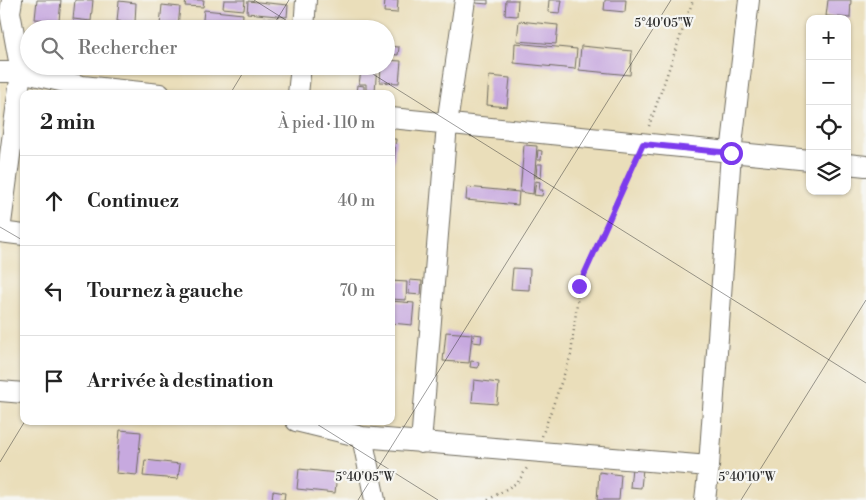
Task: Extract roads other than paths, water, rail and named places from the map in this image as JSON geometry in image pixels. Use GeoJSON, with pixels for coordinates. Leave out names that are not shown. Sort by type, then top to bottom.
{"type":"FeatureCollection","features":[{"type":"Feature","properties":{"kind":"street"},"geometry":{"type":"LineString","coordinates":[[12,0],[10,12],[20,67]]}},
{"type":"Feature","properties":{"kind":"street"},"geometry":{"type":"LineString","coordinates":[[305,20],[306,0]]}},
{"type":"Feature","properties":{"kind":"street"},"geometry":{"type":"LineString","coordinates":[[421,442],[447,124],[465,0]]}},
{"type":"Feature","properties":{"kind":"street"},"geometry":{"type":"LineString","coordinates":[[705,500],[731,153],[749,0]]}},
{"type":"Feature","properties":{"kind":"street"},"geometry":{"type":"LineString","coordinates":[[0,72],[20,72]]}},
{"type":"Feature","properties":{"kind":"street"},"geometry":{"type":"LineString","coordinates":[[20,234],[0,232],[21,75]]}},
{"type":"Feature","properties":{"kind":"street"},"geometry":{"type":"LineString","coordinates":[[34,75],[82,86],[121,90]]}},
{"type":"Feature","properties":{"kind":"street"},"geometry":{"type":"LineString","coordinates":[[298,90],[300,75]]}},
{"type":"Feature","properties":{"kind":"street"},"geometry":{"type":"LineString","coordinates":[[395,118],[806,160]]}},
{"type":"Feature","properties":{"kind":"street"},"geometry":{"type":"LineString","coordinates":[[851,164],[866,166]]}},
{"type":"Feature","properties":{"kind":"street"},"geometry":{"type":"LineString","coordinates":[[0,391],[20,393]]}},
{"type":"Feature","properties":{"kind":"street"},"geometry":{"type":"LineString","coordinates":[[314,425],[362,436],[709,466]]}},
{"type":"Feature","properties":{"kind":"street"},"geometry":{"type":"LineString","coordinates":[[362,436],[374,500]]}}]}
